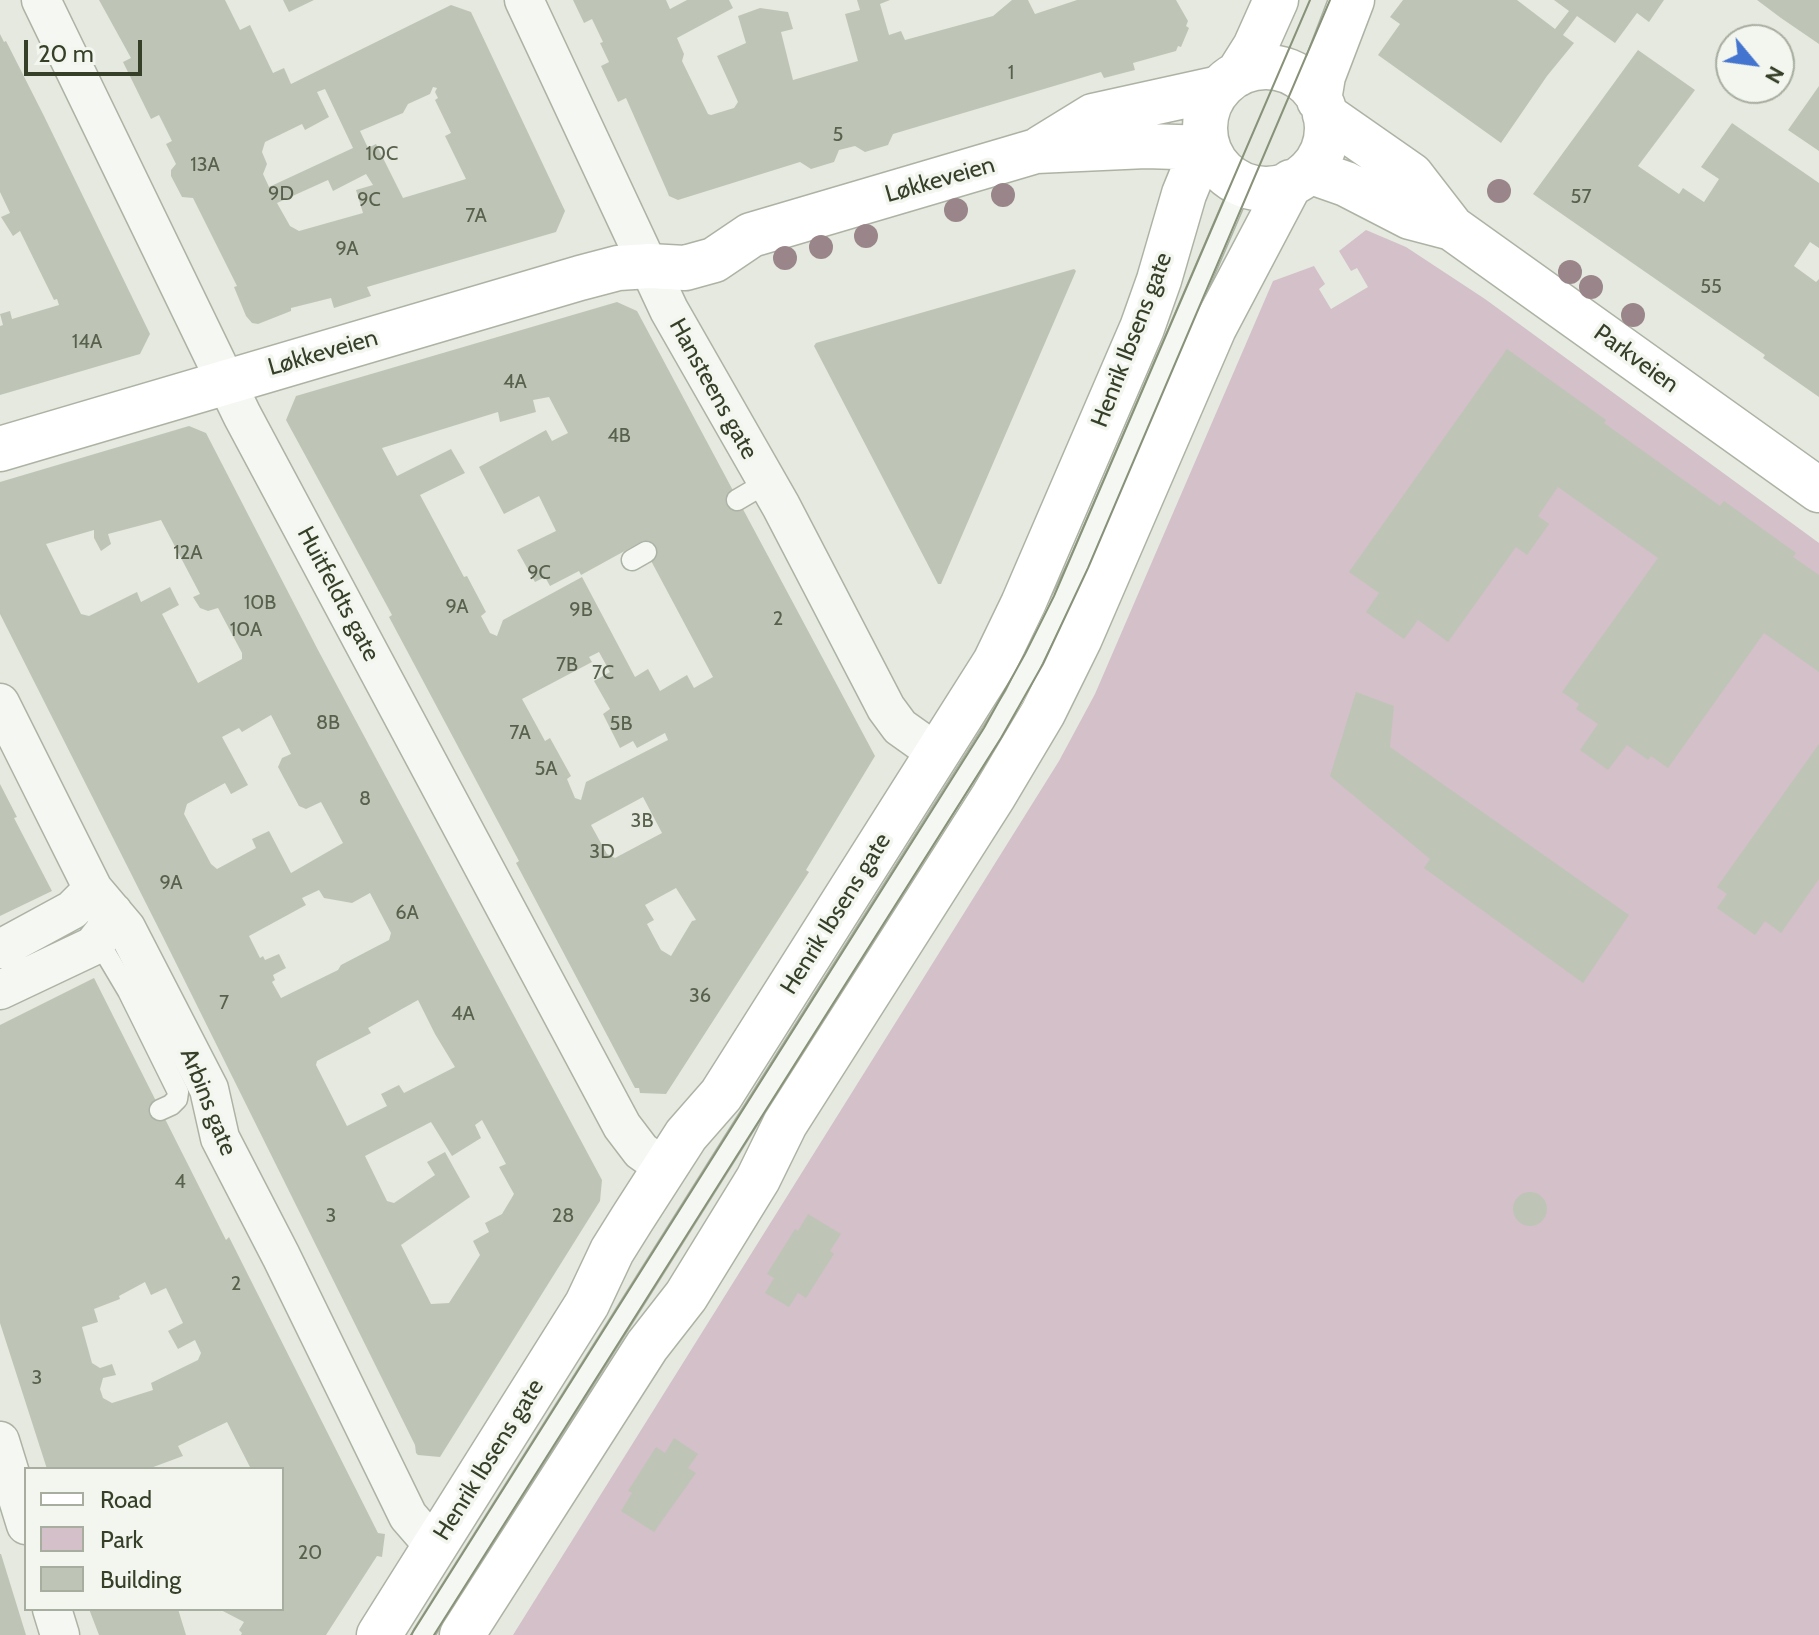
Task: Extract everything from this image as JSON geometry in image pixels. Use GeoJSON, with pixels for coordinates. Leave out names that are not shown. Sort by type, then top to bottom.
{"type":"FeatureCollection","features":[{"type":"Feature","properties":{"kind":"main road"},"geometry":{"type":"LineString","coordinates":[[1276,0],[1255,47],[1213,99],[1205,123],[1208,148],[1223,171],[1242,184],[1262,189],[1300,177]]}},
{"type":"Feature","properties":{"kind":"main road"},"geometry":{"type":"LineString","coordinates":[[462,1635],[647,1346],[686,1296],[758,1179],[785,1124],[1043,713],[1080,638],[1214,328],[1300,177],[1317,161],[1325,139],[1323,76],[1352,0]]}},
{"type":"Feature","properties":{"kind":"main road"},"geometry":{"type":"LineString","coordinates":[[1229,81],[1266,67],[1281,69],[1306,83],[1322,107]]}},
{"type":"Feature","properties":{"kind":"main road","name":"Løkkeveien"},"geometry":{"type":"LineString","coordinates":[[1036,151],[1093,116],[1229,81]]}},
{"type":"Feature","properties":{"kind":"main road","name":"Parkveien"},"geometry":{"type":"LineString","coordinates":[[1322,107],[1411,175],[1452,228],[1819,490]]}},
{"type":"Feature","properties":{"kind":"main road","name":"Løkkeveien"},"geometry":{"type":"LineString","coordinates":[[0,449],[580,278],[618,268],[649,266],[676,240],[705,231],[751,235],[1036,151],[1146,146],[1208,148]]}},
{"type":"Feature","properties":{"kind":"main road","name":"Henrik Ibsens gate"},"geometry":{"type":"LineString","coordinates":[[379,1635],[587,1304],[612,1251],[686,1135],[721,1095],[995,662],[1142,328],[1184,194],[1208,148]]}},
{"type":"Feature","properties":{"kind":"main road","name":"Parkveien"},"geometry":{"type":"LineString","coordinates":[[1300,177],[1346,184],[1410,217],[1452,228]]}},
{"type":"Feature","properties":{"kind":"street","name":"Huitfeldts gate"},"geometry":{"type":"LineString","coordinates":[[41,0],[225,382],[622,1126],[641,1151],[665,1168]]}},
{"type":"Feature","properties":{"kind":"street","name":"Hansteens gate"},"geometry":{"type":"LineString","coordinates":[[524,0],[696,360],[751,491],[892,719],[907,734],[938,754]]}},
{"type":"Feature","properties":{"kind":"street","name":"Arbins gate"},"geometry":{"type":"LineString","coordinates":[[0,703],[209,1089],[220,1138],[408,1516],[434,1546]]}},
{"type":"Feature","properties":{"kind":"street"},"geometry":{"type":"LineString","coordinates":[[0,949],[72,910],[111,910],[104,932],[93,946],[0,990]]}},
{"type":"Feature","properties":{"kind":"street"},"geometry":{"type":"LineString","coordinates":[[2,1454],[24,1519]]}},
{"type":"Feature","properties":{"kind":"street"},"geometry":{"type":"LineString","coordinates":[[53,1611],[60,1635]]}},
{"type":"Feature","properties":{"kind":"lane"},"geometry":{"type":"LineString","coordinates":[[423,1635],[1015,696],[1079,564],[1242,184]]}},
{"type":"Feature","properties":{"kind":"lane"},"geometry":{"type":"LineString","coordinates":[[93,946],[106,954],[128,991],[178,1092],[177,1099],[160,1110]]}},
{"type":"Feature","properties":{"kind":"green space"},"geometry":{"type":"Polygon","coordinates":[[[1366,230],[1406,247],[1485,299],[1819,543],[1819,1635],[513,1635],[1059,761],[1095,694],[1273,281],[1314,266],[1325,284],[1319,289],[1331,309],[1368,287],[1357,268],[1351,271],[1339,251],[1366,230]]]}},
{"type":"Feature","properties":{"kind":"building"},"geometry":{"type":"Polygon","coordinates":[[[99,0],[225,0],[240,30],[250,25],[273,73],[284,68],[291,84],[451,5],[471,12],[565,211],[556,232],[367,287],[371,296],[334,308],[331,298],[291,308],[291,311],[258,324],[252,323],[246,316],[234,287],[237,286],[193,198],[182,197],[171,176],[176,164],[166,144],[172,141],[159,115],[151,119],[123,62],[131,58],[99,0]],[[433,87],[430,94],[408,104],[403,113],[360,131],[368,148],[376,144],[403,198],[466,179],[445,136],[451,133],[435,100],[438,98],[437,88],[433,87]],[[325,89],[317,92],[329,117],[305,130],[302,124],[265,142],[262,152],[267,164],[263,174],[269,187],[353,148],[325,89]],[[366,174],[333,191],[328,180],[277,203],[290,226],[299,231],[363,213],[356,190],[373,185],[366,174]]]}},
{"type":"Feature","properties":{"kind":"building"},"geometry":{"type":"Polygon","coordinates":[[[283,0],[314,0],[289,12],[283,0]]]}},
{"type":"Feature","properties":{"kind":"building"},"geometry":{"type":"Polygon","coordinates":[[[573,0],[666,0],[670,9],[687,0],[729,0],[733,8],[677,38],[684,54],[682,61],[711,115],[734,108],[738,102],[717,56],[746,43],[738,16],[760,8],[788,12],[793,29],[781,32],[793,80],[858,61],[845,14],[860,10],[857,0],[890,0],[880,4],[889,35],[901,31],[905,40],[993,16],[1012,0],[1028,0],[1035,14],[1077,0],[1176,0],[1189,28],[1176,51],[1133,63],[1135,70],[1104,78],[1101,72],[893,134],[888,145],[865,152],[855,146],[839,150],[834,162],[811,169],[800,162],[678,200],[669,196],[626,98],[618,102],[601,66],[609,62],[592,19],[584,23],[573,0]]]}},
{"type":"Feature","properties":{"kind":"building"},"geometry":{"type":"Polygon","coordinates":[[[1403,0],[1517,0],[1555,29],[1569,11],[1554,0],[1664,0],[1649,22],[1637,13],[1615,43],[1577,16],[1563,35],[1574,43],[1501,143],[1378,55],[1400,24],[1390,17],[1403,0]]]}},
{"type":"Feature","properties":{"kind":"building"},"geometry":{"type":"Polygon","coordinates":[[[1757,0],[1819,0],[1819,44],[1795,28],[1795,24],[1781,18],[1757,0]]]}},
{"type":"Feature","properties":{"kind":"building"},"geometry":{"type":"Polygon","coordinates":[[[0,34],[44,116],[150,334],[140,354],[0,395],[0,326],[3,325],[0,314],[10,311],[12,319],[59,305],[20,231],[13,236],[1,217],[10,213],[0,192],[0,34]]]}},
{"type":"Feature","properties":{"kind":"building"},"geometry":{"type":"Polygon","coordinates":[[[1638,50],[1695,90],[1638,166],[1679,194],[1683,188],[1704,202],[1719,179],[1701,167],[1732,123],[1819,183],[1819,248],[1810,242],[1794,266],[1816,282],[1819,279],[1819,397],[1763,358],[1765,355],[1533,194],[1638,50]]]}},
{"type":"Feature","properties":{"kind":"building"},"geometry":{"type":"Polygon","coordinates":[[[1819,86],[1819,151],[1788,130],[1819,86]]]}},
{"type":"Feature","properties":{"kind":"building"},"geometry":{"type":"Polygon","coordinates":[[[1074,269],[1076,271],[941,584],[938,584],[814,346],[1074,269]]]}},
{"type":"Feature","properties":{"kind":"building"},"geometry":{"type":"Polygon","coordinates":[[[617,302],[637,311],[875,756],[806,870],[809,872],[666,1094],[640,1093],[639,1088],[635,1088],[389,617],[392,615],[286,420],[296,396],[617,302]],[[549,397],[533,400],[536,412],[500,422],[498,412],[382,448],[397,476],[451,449],[465,473],[420,495],[486,612],[481,616],[490,633],[497,636],[503,620],[582,577],[635,677],[648,669],[660,691],[687,675],[694,688],[713,677],[641,542],[581,575],[579,571],[550,586],[545,577],[535,582],[517,550],[556,531],[539,496],[504,514],[479,467],[546,430],[552,441],[568,433],[549,397]],[[599,652],[589,657],[592,662],[522,699],[545,741],[550,738],[571,776],[567,779],[575,798],[581,800],[586,782],[668,740],[665,733],[637,748],[633,741],[620,748],[603,714],[610,709],[594,681],[610,672],[599,652]],[[643,797],[591,825],[607,854],[615,858],[662,833],[643,797]],[[676,888],[645,905],[654,920],[647,924],[661,950],[671,956],[692,921],[696,920],[676,888]]]}},
{"type":"Feature","properties":{"kind":"building"},"geometry":{"type":"Polygon","coordinates":[[[1507,349],[1720,506],[1724,501],[1796,553],[1793,557],[1819,575],[1819,672],[1764,633],[1668,768],[1651,756],[1648,760],[1627,745],[1608,770],[1580,750],[1598,724],[1576,709],[1579,704],[1562,692],[1658,558],[1558,487],[1538,516],[1549,524],[1527,555],[1516,547],[1448,642],[1418,620],[1404,639],[1366,612],[1379,593],[1349,572],[1507,349]]]}},
{"type":"Feature","properties":{"kind":"building"},"geometry":{"type":"Polygon","coordinates":[[[189,426],[206,433],[318,650],[602,1180],[600,1201],[440,1457],[416,1453],[415,1445],[0,614],[0,482],[189,426]],[[161,520],[108,534],[111,544],[101,551],[94,538],[94,530],[46,544],[81,614],[89,616],[137,592],[141,602],[170,587],[179,605],[162,614],[198,683],[242,659],[242,653],[218,608],[208,611],[200,608],[193,597],[200,594],[161,520]],[[271,715],[242,732],[239,728],[222,737],[248,785],[231,794],[225,783],[187,804],[184,814],[211,864],[217,869],[256,848],[252,839],[269,831],[291,873],[343,843],[321,802],[306,809],[299,806],[278,767],[282,758],[291,754],[271,715]],[[319,890],[302,898],[306,905],[249,936],[260,958],[263,956],[265,960],[279,954],[286,968],[273,975],[275,980],[272,982],[281,998],[389,940],[391,933],[370,893],[352,903],[324,898],[319,890]],[[418,1000],[368,1028],[371,1033],[317,1061],[316,1065],[347,1126],[387,1106],[381,1094],[399,1085],[404,1093],[455,1067],[418,1000]],[[482,1120],[475,1125],[481,1138],[452,1156],[431,1122],[365,1156],[387,1201],[394,1203],[435,1175],[427,1162],[445,1152],[470,1197],[401,1245],[431,1304],[449,1303],[480,1255],[473,1241],[489,1232],[485,1223],[502,1214],[514,1194],[499,1167],[506,1164],[482,1120]]]}},
{"type":"Feature","properties":{"kind":"building"},"geometry":{"type":"Polygon","coordinates":[[[1356,692],[1394,706],[1390,747],[1629,915],[1583,983],[1424,868],[1430,859],[1330,776],[1356,692]]]}},
{"type":"Feature","properties":{"kind":"building"},"geometry":{"type":"Polygon","coordinates":[[[1819,744],[1819,879],[1781,933],[1765,921],[1755,935],[1717,908],[1727,894],[1717,887],[1819,744]]]}},
{"type":"Feature","properties":{"kind":"building"},"geometry":{"type":"Polygon","coordinates":[[[0,784],[52,891],[0,916],[0,784]]]}},
{"type":"Feature","properties":{"kind":"building"},"geometry":{"type":"Polygon","coordinates":[[[94,978],[378,1533],[385,1534],[382,1557],[377,1556],[326,1635],[241,1635],[239,1630],[244,1622],[223,1611],[284,1611],[284,1467],[250,1467],[227,1422],[178,1446],[183,1456],[153,1467],[46,1467],[0,1323],[0,1025],[94,978]],[[145,1282],[119,1296],[120,1299],[94,1309],[98,1322],[82,1327],[92,1363],[100,1368],[112,1364],[116,1375],[103,1378],[100,1389],[103,1398],[112,1403],[153,1390],[151,1383],[198,1360],[201,1353],[195,1340],[178,1349],[168,1331],[183,1323],[166,1288],[151,1295],[145,1282]]]}},
{"type":"Feature","properties":{"kind":"building"},"geometry":{"type":"Polygon","coordinates":[[[1530,1192],[1542,1197],[1547,1209],[1542,1221],[1530,1226],[1518,1221],[1513,1209],[1518,1197],[1530,1192]]]}},
{"type":"Feature","properties":{"kind":"building"},"geometry":{"type":"Polygon","coordinates":[[[808,1214],[841,1234],[830,1251],[834,1254],[806,1298],[798,1293],[789,1307],[765,1293],[774,1278],[767,1274],[808,1214]]]}},
{"type":"Feature","properties":{"kind":"building"},"geometry":{"type":"Polygon","coordinates":[[[674,1438],[698,1454],[688,1468],[696,1473],[654,1532],[621,1511],[632,1493],[628,1491],[656,1447],[665,1453],[674,1438]]]}},
{"type":"Feature","properties":{"kind":"building"},"geometry":{"type":"Polygon","coordinates":[[[1,1554],[26,1635],[0,1635],[1,1554]]]}},
{"type":"Feature","properties":{"kind":"building"},"geometry":{"type":"Polygon","coordinates":[[[90,1611],[179,1611],[186,1635],[99,1635],[90,1611]]]}},
{"type":"Feature","properties":{"kind":"tram line"},"geometry":{"type":"LineString","coordinates":[[411,1635],[984,728],[1025,654],[1054,596],[1310,0]]}},
{"type":"Feature","properties":{"kind":"tram line"},"geometry":{"type":"LineString","coordinates":[[434,1635],[1001,738],[1043,664],[1088,568],[1330,0]]}}]}
